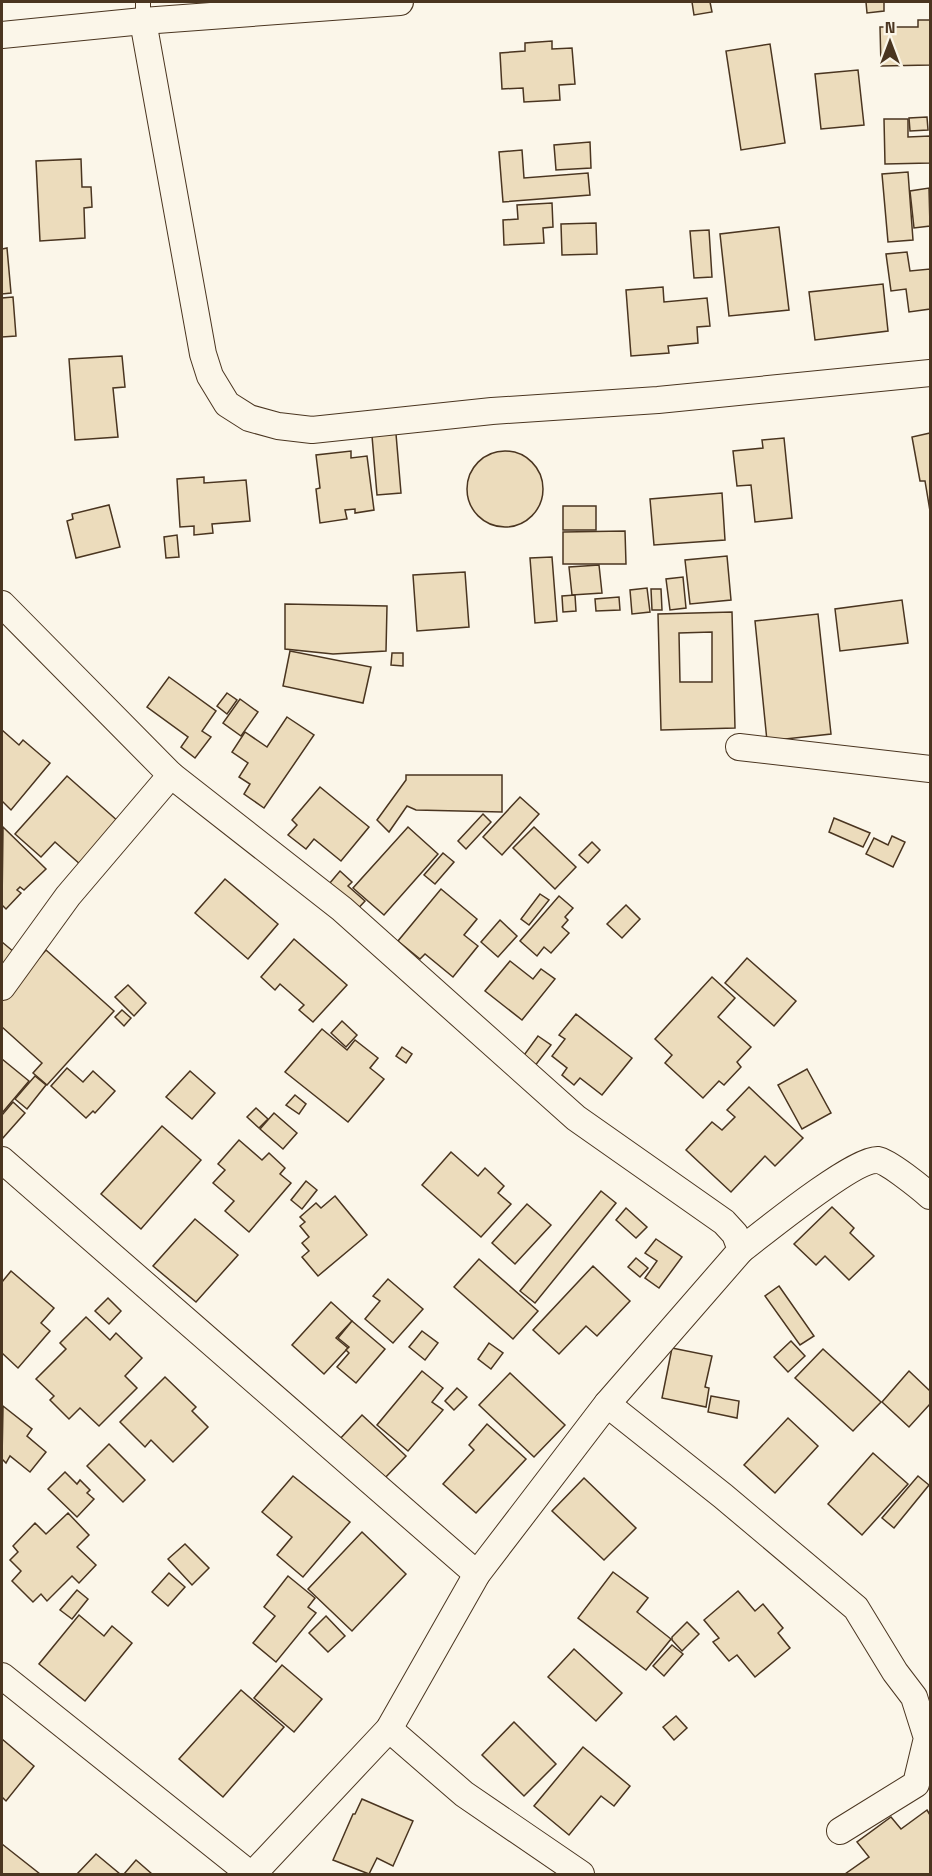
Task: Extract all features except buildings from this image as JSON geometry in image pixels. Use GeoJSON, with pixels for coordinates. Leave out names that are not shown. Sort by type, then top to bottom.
{"type":"FeatureCollection","features":[{"type":"Feature","properties":{"kind":"street"},"geometry":{"type":"LineString","coordinates":[[2,35],[143,11],[400,2]]}},
{"type":"Feature","properties":{"kind":"street"},"geometry":{"type":"LineString","coordinates":[[143,11],[203,354],[210,376],[227,404],[249,418],[278,426],[312,430],[492,411],[658,400],[930,373]]}},
{"type":"Feature","properties":{"kind":"street"},"geometry":{"type":"LineString","coordinates":[[2,604],[171,774],[342,909],[576,1118],[724,1222],[735,1233],[741,1250]]}},
{"type":"Feature","properties":{"kind":"street"},"geometry":{"type":"LineString","coordinates":[[739,747],[930,769]]}},
{"type":"Feature","properties":{"kind":"street"},"geometry":{"type":"LineString","coordinates":[[2,987],[68,896],[171,774]]}},
{"type":"Feature","properties":{"kind":"street"},"geometry":{"type":"LineString","coordinates":[[2,1160],[477,1574]]}},
{"type":"Feature","properties":{"kind":"street"},"geometry":{"type":"LineString","coordinates":[[2,1676],[252,1875],[389,1729],[477,1574],[607,1404],[741,1250],[810,1196],[867,1161],[883,1161],[930,1196]]}},
{"type":"Feature","properties":{"kind":"street"},"geometry":{"type":"LineString","coordinates":[[607,1404],[723,1496],[856,1608],[895,1672],[914,1697],[927,1738],[916,1784],[840,1831]]}},
{"type":"Feature","properties":{"kind":"street"},"geometry":{"type":"LineString","coordinates":[[389,1729],[464,1794],[581,1875]]}}]}
